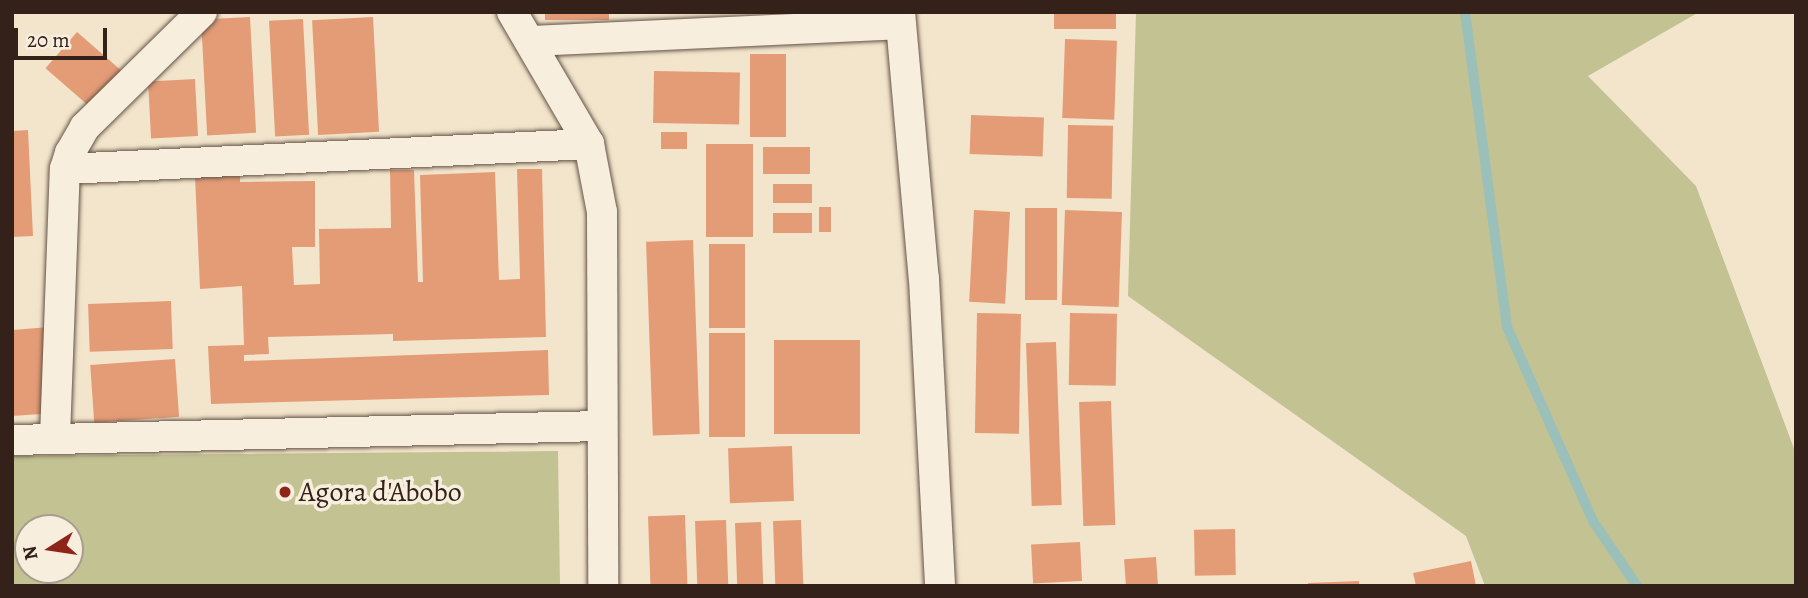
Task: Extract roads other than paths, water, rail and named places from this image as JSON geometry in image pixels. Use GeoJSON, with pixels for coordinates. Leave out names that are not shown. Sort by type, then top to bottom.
{"type":"FeatureCollection","features":[{"type":"Feature","properties":{"kind":"street"},"geometry":{"type":"LineString","coordinates":[[55,437],[65,169],[85,127],[202,12]]}},
{"type":"Feature","properties":{"kind":"street"},"geometry":{"type":"LineString","coordinates":[[512,12],[589,144],[602,212],[603,586]]}},
{"type":"Feature","properties":{"kind":"street"},"geometry":{"type":"LineString","coordinates":[[530,41],[625,24],[900,18],[924,279],[940,586]]}},
{"type":"Feature","properties":{"kind":"street"},"geometry":{"type":"LineString","coordinates":[[65,169],[589,144]]}},
{"type":"Feature","properties":{"kind":"street"},"geometry":{"type":"LineString","coordinates":[[12,440],[602,426]]}},
{"type":"Feature","properties":{"kind":"waterway"},"geometry":{"type":"LineString","coordinates":[[1465,12],[1507,327],[1593,521],[1637,586]]}},
{"type":"Feature","properties":{"kind":"place","name":"Agora d'Abobo"},"geometry":{"type":"Point","coordinates":[285,492]}}]}
